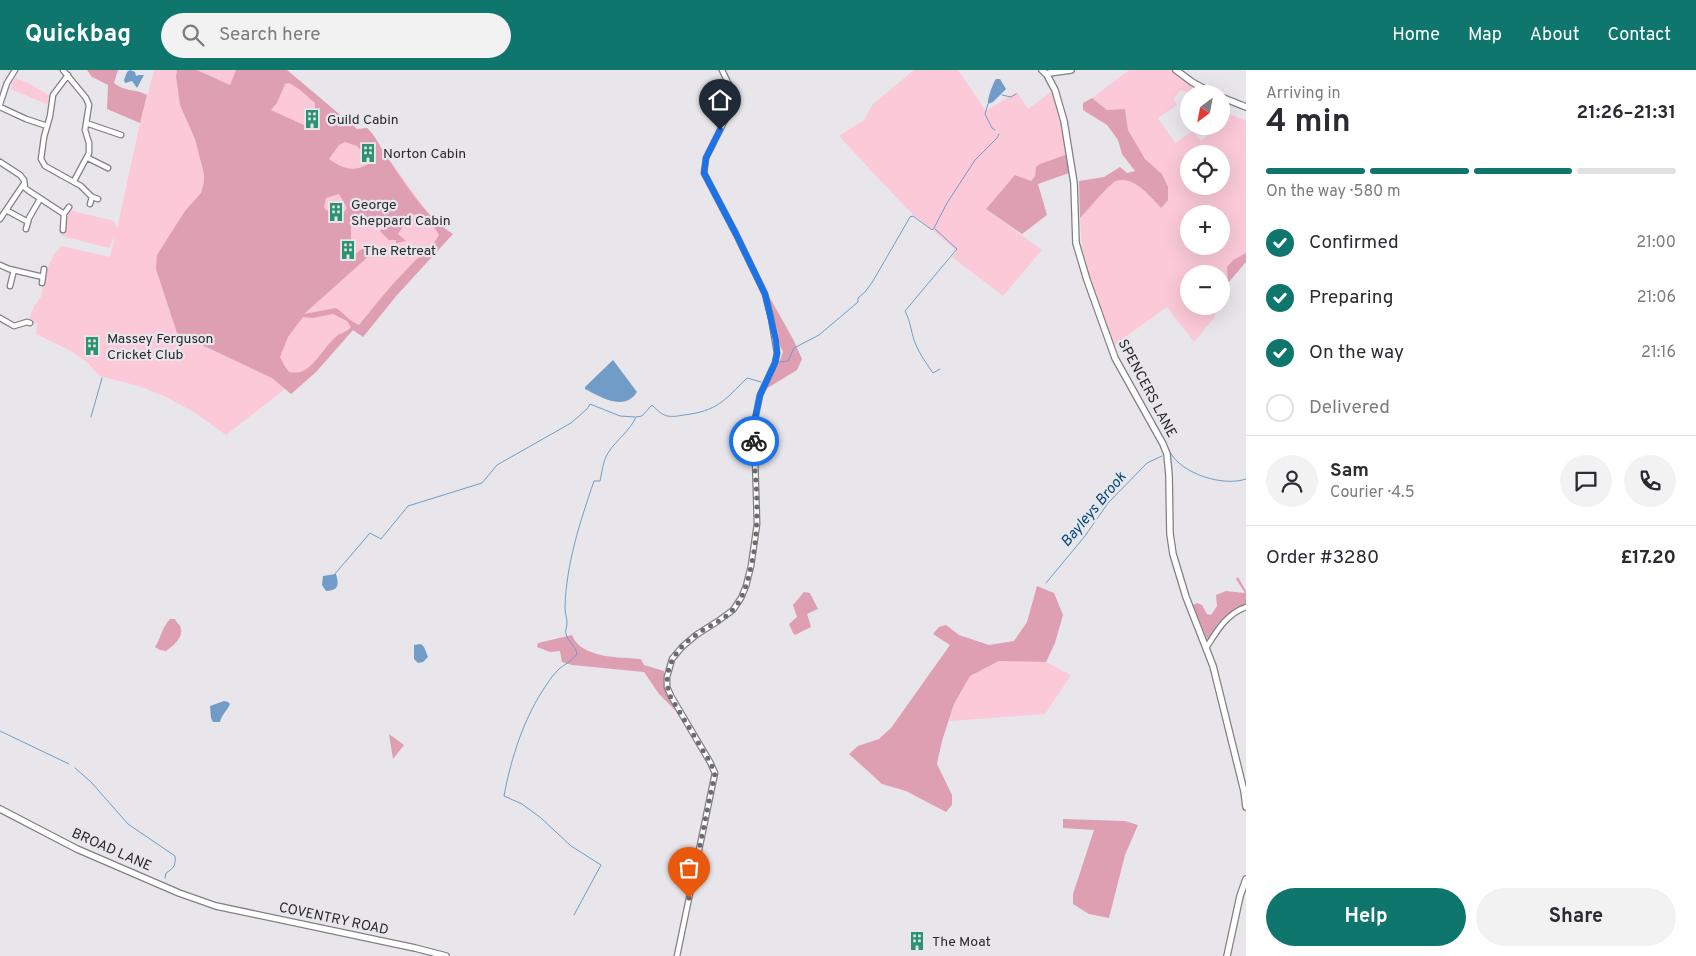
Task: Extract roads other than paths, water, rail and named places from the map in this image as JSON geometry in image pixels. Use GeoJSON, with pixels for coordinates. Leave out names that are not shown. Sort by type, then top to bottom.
{"type":"FeatureCollection","features":[{"type":"Feature","properties":{"kind":"street"},"geometry":{"type":"LineString","coordinates":[[15,70],[7,83],[0,106],[30,121],[47,126]]}},
{"type":"Feature","properties":{"kind":"street"},"geometry":{"type":"LineString","coordinates":[[63,70],[88,101],[89,109],[85,130],[89,148],[88,158],[74,181]]}},
{"type":"Feature","properties":{"kind":"street"},"geometry":{"type":"LineString","coordinates":[[677,956],[715,773],[670,696],[667,687],[667,677],[672,659],[682,647],[696,635],[728,615],[737,605],[746,586],[757,524],[754,424],[760,395],[775,363],[777,353],[765,294],[704,173],[706,158],[725,120],[731,96],[731,89],[722,70]]}},
{"type":"Feature","properties":{"kind":"street","name":"SPENCERS LANE"},"geometry":{"type":"LineString","coordinates":[[1042,70],[1047,75],[1061,106],[1074,183],[1076,243],[1087,280],[1115,358],[1167,454],[1170,534],[1173,554],[1186,597],[1213,666],[1244,791],[1246,807]]}},
{"type":"Feature","properties":{"kind":"street"},"geometry":{"type":"LineString","coordinates":[[1047,75],[1049,73],[1071,70]]}},
{"type":"Feature","properties":{"kind":"street"},"geometry":{"type":"LineString","coordinates":[[1176,70],[1198,85]]}},
{"type":"Feature","properties":{"kind":"street"},"geometry":{"type":"LineString","coordinates":[[68,75],[53,95],[41,153],[42,161],[48,167],[81,186],[92,198],[98,199]]}},
{"type":"Feature","properties":{"kind":"street"},"geometry":{"type":"LineString","coordinates":[[1230,101],[1246,107]]}},
{"type":"Feature","properties":{"kind":"street"},"geometry":{"type":"LineString","coordinates":[[86,123],[121,135]]}},
{"type":"Feature","properties":{"kind":"street"},"geometry":{"type":"LineString","coordinates":[[88,158],[108,168]]}},
{"type":"Feature","properties":{"kind":"street"},"geometry":{"type":"LineString","coordinates":[[0,162],[20,175],[24,180],[23,185],[0,219]]}},
{"type":"Feature","properties":{"kind":"street"},"geometry":{"type":"LineString","coordinates":[[23,185],[40,199],[64,214]]}},
{"type":"Feature","properties":{"kind":"street"},"geometry":{"type":"LineString","coordinates":[[90,204],[92,198]]}},
{"type":"Feature","properties":{"kind":"street"},"geometry":{"type":"LineString","coordinates":[[26,229],[40,199]]}},
{"type":"Feature","properties":{"kind":"street"},"geometry":{"type":"LineString","coordinates":[[63,230],[64,214],[69,207]]}},
{"type":"Feature","properties":{"kind":"street"},"geometry":{"type":"LineString","coordinates":[[6,210],[28,222]]}},
{"type":"Feature","properties":{"kind":"street"},"geometry":{"type":"LineString","coordinates":[[0,264],[14,270],[42,277]]}},
{"type":"Feature","properties":{"kind":"street"},"geometry":{"type":"LineString","coordinates":[[10,286],[14,270]]}},
{"type":"Feature","properties":{"kind":"street"},"geometry":{"type":"LineString","coordinates":[[42,283],[44,270]]}},
{"type":"Feature","properties":{"kind":"street"},"geometry":{"type":"LineString","coordinates":[[0,318],[14,326],[26,322],[30,323]]}},
{"type":"Feature","properties":{"kind":"street"},"geometry":{"type":"LineString","coordinates":[[1206,648],[1219,628],[1230,616],[1246,608]]}},
{"type":"Feature","properties":{"kind":"street","name":"BROAD LANE"},"geometry":{"type":"LineString","coordinates":[[0,809],[77,848],[179,893],[216,906]]}},
{"type":"Feature","properties":{"kind":"street"},"geometry":{"type":"LineString","coordinates":[[1227,956],[1240,896],[1246,879]]}},
{"type":"Feature","properties":{"kind":"street","name":"COVENTRY ROAD"},"geometry":{"type":"LineString","coordinates":[[216,906],[446,956]]}},
{"type":"Feature","properties":{"kind":"water"},"geometry":{"type":"Polygon","coordinates":[[[130,70],[135,72],[136,76],[144,75],[137,88],[132,81],[125,83],[124,80],[127,72],[130,70]]]}},
{"type":"Feature","properties":{"kind":"water"},"geometry":{"type":"Polygon","coordinates":[[[996,79],[1000,79],[1006,89],[993,102],[988,104],[990,91],[996,79]]]}},
{"type":"Feature","properties":{"kind":"water"},"geometry":{"type":"Polygon","coordinates":[[[613,360],[637,392],[626,401],[619,402],[605,399],[585,389],[613,360]]]}},
{"type":"Feature","properties":{"kind":"water"},"geometry":{"type":"Polygon","coordinates":[[[336,574],[338,581],[336,588],[326,591],[322,585],[323,576],[336,574]]]}},
{"type":"Feature","properties":{"kind":"water"},"geometry":{"type":"Polygon","coordinates":[[[421,644],[428,657],[423,662],[418,663],[414,659],[414,645],[421,644]]]}},
{"type":"Feature","properties":{"kind":"water"},"geometry":{"type":"Polygon","coordinates":[[[224,701],[230,704],[229,706],[220,722],[213,722],[210,706],[224,701]]]}},
{"type":"Feature","properties":{"kind":"waterway"},"geometry":{"type":"LineString","coordinates":[[1002,95],[1011,97],[1016,94]]}},
{"type":"Feature","properties":{"kind":"waterway"},"geometry":{"type":"LineString","coordinates":[[988,104],[985,114],[995,130]]}},
{"type":"Feature","properties":{"kind":"waterway"},"geometry":{"type":"LineString","coordinates":[[770,380],[778,362],[788,361],[794,348],[819,335],[858,302],[858,298],[873,281],[910,217],[913,216],[932,230],[934,228],[947,203],[975,160],[999,134]]}},
{"type":"Feature","properties":{"kind":"waterway"},"geometry":{"type":"LineString","coordinates":[[935,229],[957,249],[905,311],[909,319],[914,341],[922,356],[933,373],[940,369]]}},
{"type":"Feature","properties":{"kind":"waterway"},"geometry":{"type":"LineString","coordinates":[[91,417],[102,378]]}},
{"type":"Feature","properties":{"kind":"waterway"},"geometry":{"type":"LineString","coordinates":[[574,915],[601,865],[571,846],[541,818],[522,804],[504,796],[510,767],[532,710],[553,676],[577,654],[566,634],[566,592],[575,543],[594,481],[600,481],[605,459],[611,448],[630,427],[636,417],[642,416],[652,405],[663,414],[670,416],[705,411],[719,404],[747,378],[761,382]]}},
{"type":"Feature","properties":{"kind":"waterway"},"geometry":{"type":"LineString","coordinates":[[334,575],[370,533],[381,539],[408,506],[482,483],[497,465],[571,423],[590,404],[620,416],[635,417]]}},
{"type":"Feature","properties":{"kind":"waterway","name":"Bayleys Brook"},"geometry":{"type":"LineString","coordinates":[[1170,452],[1183,467],[1204,477],[1226,481],[1246,479]]}},
{"type":"Feature","properties":{"kind":"waterway","name":"Bayleys Brook"},"geometry":{"type":"LineString","coordinates":[[1046,583],[1085,536],[1108,503],[1147,463],[1162,456]]}},
{"type":"Feature","properties":{"kind":"waterway"},"geometry":{"type":"LineString","coordinates":[[0,731],[69,764]]}},
{"type":"Feature","properties":{"kind":"waterway"},"geometry":{"type":"LineString","coordinates":[[75,768],[91,782],[128,824],[175,856],[174,866],[166,873],[165,878]]}},
{"type":"Feature","properties":{"kind":"place","name":"Guild Cabin"},"geometry":{"type":"Point","coordinates":[312,119]}},
{"type":"Feature","properties":{"kind":"place","name":"Norton Cabin"},"geometry":{"type":"Point","coordinates":[368,153]}},
{"type":"Feature","properties":{"kind":"place","name":"George Sheppard Cabin"},"geometry":{"type":"Point","coordinates":[336,212]}},
{"type":"Feature","properties":{"kind":"place","name":"The Retreat"},"geometry":{"type":"Point","coordinates":[348,250]}},
{"type":"Feature","properties":{"kind":"place","name":"Massey Ferguson Cricket Club"},"geometry":{"type":"Point","coordinates":[92,346]}},
{"type":"Feature","properties":{"kind":"place","name":"The Moat"},"geometry":{"type":"Point","coordinates":[917,941]}}]}
